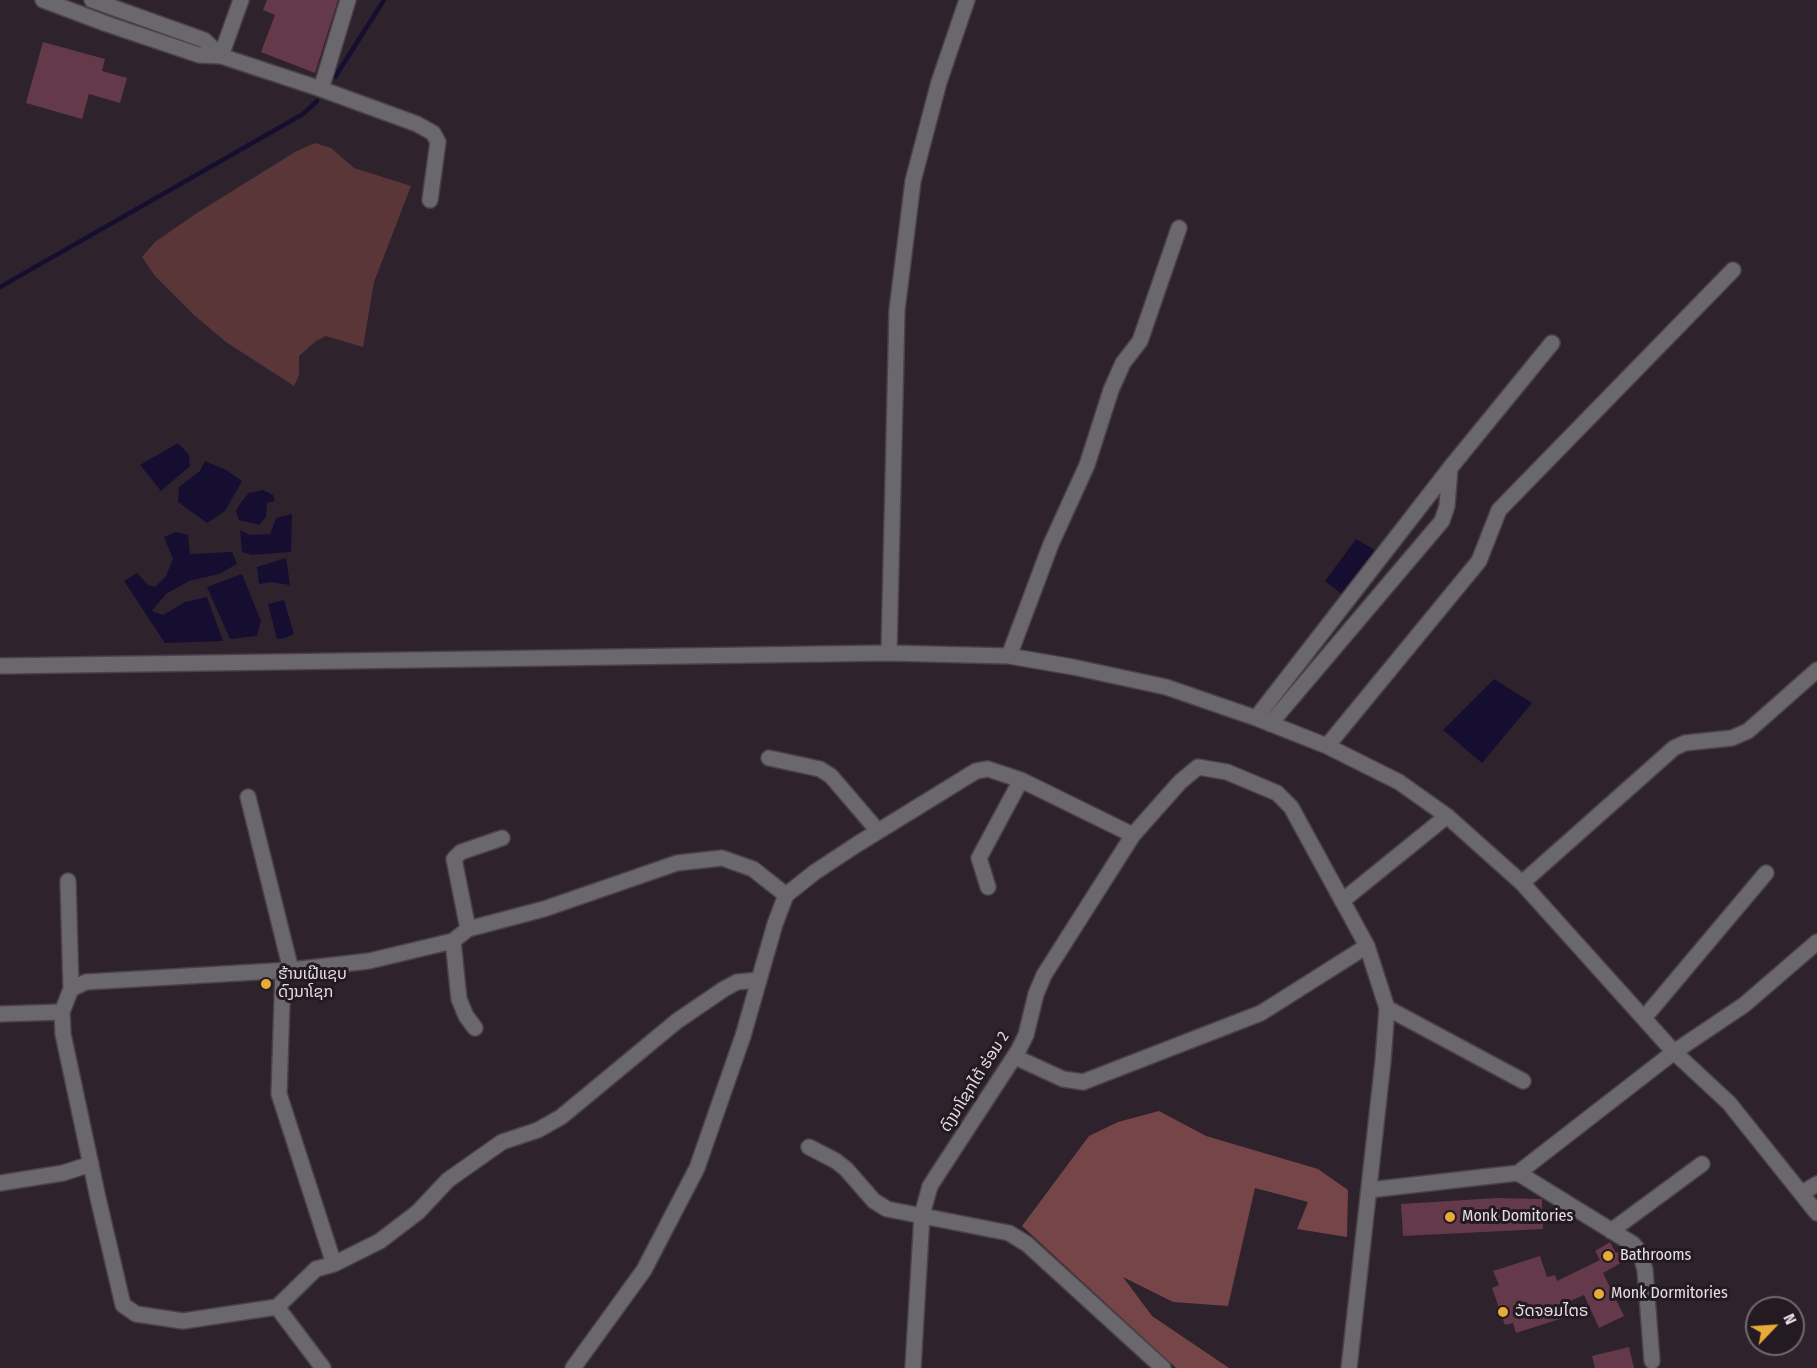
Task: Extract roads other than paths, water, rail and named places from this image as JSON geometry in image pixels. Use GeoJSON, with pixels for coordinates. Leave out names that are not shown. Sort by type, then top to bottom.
{"type":"FeatureCollection","features":[{"type":"Feature","properties":{"kind":"street"},"geometry":{"type":"LineString","coordinates":[[43,0],[199,55],[221,56],[321,89],[392,114],[433,133],[438,142],[430,200]]}},
{"type":"Feature","properties":{"kind":"street"},"geometry":{"type":"LineString","coordinates":[[221,56],[241,0]]}},
{"type":"Feature","properties":{"kind":"street"},"geometry":{"type":"LineString","coordinates":[[321,89],[348,0]]}},
{"type":"Feature","properties":{"kind":"street"},"geometry":{"type":"LineString","coordinates":[[889,653],[897,310],[913,181],[939,82],[967,0]]}},
{"type":"Feature","properties":{"kind":"street"},"geometry":{"type":"LineString","coordinates":[[100,2],[107,24]]}},
{"type":"Feature","properties":{"kind":"street"},"geometry":{"type":"LineString","coordinates":[[100,2],[204,40],[221,56]]}},
{"type":"Feature","properties":{"kind":"street"},"geometry":{"type":"LineString","coordinates":[[1009,656],[1051,544],[1087,465],[1111,390],[1123,363],[1140,341],[1179,228]]}},
{"type":"Feature","properties":{"kind":"street"},"geometry":{"type":"LineString","coordinates":[[1327,746],[1479,561],[1499,510],[1733,270]]}},
{"type":"Feature","properties":{"kind":"street"},"geometry":{"type":"LineString","coordinates":[[1263,721],[1450,468],[1552,343]]}},
{"type":"Feature","properties":{"kind":"street"},"geometry":{"type":"LineString","coordinates":[[1263,721],[1442,521],[1447,506],[1450,468]]}},
{"type":"Feature","properties":{"kind":"street"},"geometry":{"type":"LineString","coordinates":[[0,666],[889,653],[1009,656],[1166,687],[1327,746],[1399,782],[1447,816],[1521,883],[1674,1052],[1729,1103],[1817,1213]]}},
{"type":"Feature","properties":{"kind":"street"},"geometry":{"type":"LineString","coordinates":[[1521,883],[1674,748],[1685,743],[1732,738],[1748,731],[1817,670]]}},
{"type":"Feature","properties":{"kind":"street"},"geometry":{"type":"LineString","coordinates":[[769,758],[820,770],[831,776],[878,831]]}},
{"type":"Feature","properties":{"kind":"street","name":"ດົງນາໂຊກໄຕ້ ຮ່ອມ 2"},"geometry":{"type":"LineString","coordinates":[[912,1368],[922,1215],[930,1186],[1015,1057],[1026,1035],[1036,994],[1044,975],[1133,835],[1179,782],[1198,766],[1227,772],[1277,793],[1291,807],[1342,901]]}},
{"type":"Feature","properties":{"kind":"street"},"geometry":{"type":"LineString","coordinates":[[573,1368],[644,1270],[697,1168],[743,1036],[775,924],[786,895],[815,872],[976,771],[988,769],[1021,780],[1133,835]]}},
{"type":"Feature","properties":{"kind":"street"},"geometry":{"type":"LineString","coordinates":[[988,887],[979,858],[1021,780]]}},
{"type":"Feature","properties":{"kind":"street"},"geometry":{"type":"LineString","coordinates":[[248,797],[287,971],[279,1094],[334,1264]]}},
{"type":"Feature","properties":{"kind":"street"},"geometry":{"type":"LineString","coordinates":[[1349,1368],[1387,1008],[1367,946],[1342,901],[1447,816]]}},
{"type":"Feature","properties":{"kind":"street"},"geometry":{"type":"LineString","coordinates":[[468,929],[454,859],[461,852],[502,838]]}},
{"type":"Feature","properties":{"kind":"street"},"geometry":{"type":"LineString","coordinates":[[71,989],[86,982],[287,971],[369,961],[453,941],[468,929],[544,909],[677,862],[722,858],[753,869],[786,895]]}},
{"type":"Feature","properties":{"kind":"street"},"geometry":{"type":"LineString","coordinates":[[1644,1018],[1766,873]]}},
{"type":"Feature","properties":{"kind":"street"},"geometry":{"type":"LineString","coordinates":[[68,881],[71,989],[62,1012],[63,1034],[123,1305],[136,1314],[183,1321],[277,1307],[316,1269],[334,1264],[380,1241],[418,1212],[448,1180],[502,1142],[538,1130],[561,1117],[677,1021],[724,989],[737,982],[759,980]]}},
{"type":"Feature","properties":{"kind":"street"},"geometry":{"type":"LineString","coordinates":[[453,941],[459,999],[466,1016],[475,1028]]}},
{"type":"Feature","properties":{"kind":"street"},"geometry":{"type":"LineString","coordinates":[[1369,1190],[1518,1173],[1674,1052],[1744,1005],[1817,942]]}},
{"type":"Feature","properties":{"kind":"street"},"geometry":{"type":"LineString","coordinates":[[1015,1057],[1063,1078],[1083,1082],[1261,1013],[1367,946]]}},
{"type":"Feature","properties":{"kind":"street"},"geometry":{"type":"LineString","coordinates":[[1387,1008],[1523,1081]]}},
{"type":"Feature","properties":{"kind":"street"},"geometry":{"type":"LineString","coordinates":[[0,1014],[62,1012]]}},
{"type":"Feature","properties":{"kind":"street"},"geometry":{"type":"LineString","coordinates":[[809,1147],[836,1161],[874,1201],[887,1209],[1009,1233],[1027,1244],[1162,1368]]}},
{"type":"Feature","properties":{"kind":"street"},"geometry":{"type":"LineString","coordinates":[[0,1184],[63,1173],[91,1164]]}},
{"type":"Feature","properties":{"kind":"street"},"geometry":{"type":"LineString","coordinates":[[1611,1231],[1702,1164]]}},
{"type":"Feature","properties":{"kind":"street"},"geometry":{"type":"LineString","coordinates":[[1518,1173],[1633,1244],[1640,1252],[1645,1270],[1652,1361]]}},
{"type":"Feature","properties":{"kind":"street"},"geometry":{"type":"LineString","coordinates":[[1803,1193],[1817,1184]]}},
{"type":"Feature","properties":{"kind":"street"},"geometry":{"type":"LineString","coordinates":[[277,1307],[323,1368]]}},
{"type":"Feature","properties":{"kind":"waterway"},"geometry":{"type":"LineString","coordinates":[[335,77],[384,0]]}},
{"type":"Feature","properties":{"kind":"waterway"},"geometry":{"type":"LineString","coordinates":[[0,287],[303,114],[317,101]]}},
{"type":"Feature","properties":{"kind":"place","name":"ຮ້ານເຝີແຊບ ດົງນາໂຊກ"},"geometry":{"type":"Point","coordinates":[266,984]}},
{"type":"Feature","properties":{"kind":"place","name":"Monk Domitories"},"geometry":{"type":"Point","coordinates":[1450,1217]}},
{"type":"Feature","properties":{"kind":"place","name":"Bathrooms"},"geometry":{"type":"Point","coordinates":[1608,1256]}},
{"type":"Feature","properties":{"kind":"place","name":"Monk Dormitories"},"geometry":{"type":"Point","coordinates":[1599,1294]}},
{"type":"Feature","properties":{"kind":"place","name":"ວັດຈອມໄຕຣ"},"geometry":{"type":"Point","coordinates":[1503,1312]}}]}
